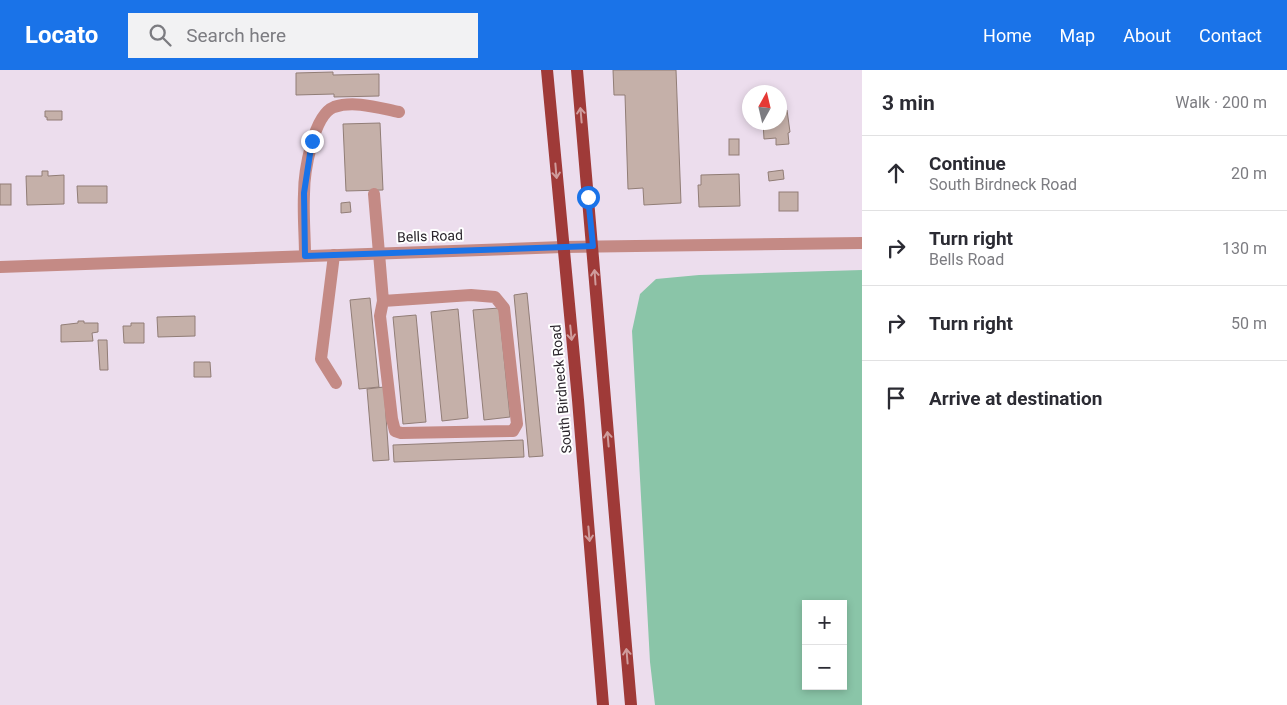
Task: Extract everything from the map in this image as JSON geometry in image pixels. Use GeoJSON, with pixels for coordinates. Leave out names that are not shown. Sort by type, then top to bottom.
{"type":"FeatureCollection","features":[{"type":"Feature","properties":{"kind":"main road","name":"South Birdneck Road"},"geometry":{"type":"LineString","coordinates":[[548,70],[604,705]]}},
{"type":"Feature","properties":{"kind":"main road"},"geometry":{"type":"LineString","coordinates":[[577,70],[631,705]]}},
{"type":"Feature","properties":{"kind":"street"},"geometry":{"type":"LineString","coordinates":[[305,256],[304,193],[312,141],[319,121],[328,110],[343,105],[362,105],[399,112]]}},
{"type":"Feature","properties":{"kind":"street"},"geometry":{"type":"LineString","coordinates":[[374,194],[384,301],[380,316],[395,431],[401,433],[513,431],[516,424],[504,308],[500,300],[496,297],[471,295],[384,301]]}},
{"type":"Feature","properties":{"kind":"street","name":"Bells Road"},"geometry":{"type":"LineString","coordinates":[[0,267],[593,246],[862,243]]}},
{"type":"Feature","properties":{"kind":"street"},"geometry":{"type":"LineString","coordinates":[[334,255],[321,359],[336,383]]}},
{"type":"Feature","properties":{"kind":"green space"},"geometry":{"type":"Polygon","coordinates":[[[862,270],[862,705],[655,705],[650,662],[632,331],[640,294],[656,279],[699,275],[862,270]]]}},
{"type":"Feature","properties":{"kind":"building"},"geometry":{"type":"Polygon","coordinates":[[[613,70],[676,70],[681,203],[644,205],[643,188],[628,189],[625,95],[614,95],[613,70]]]}},
{"type":"Feature","properties":{"kind":"building"},"geometry":{"type":"Polygon","coordinates":[[[333,72],[333,75],[379,74],[379,96],[334,97],[334,94],[296,95],[296,73],[333,72]]]}},
{"type":"Feature","properties":{"kind":"building"},"geometry":{"type":"Polygon","coordinates":[[[787,110],[790,132],[788,133],[789,144],[776,145],[776,138],[764,139],[763,130],[787,130],[787,110]]]}},
{"type":"Feature","properties":{"kind":"building"},"geometry":{"type":"Polygon","coordinates":[[[45,111],[62,111],[62,120],[47,120],[45,111]]]}},
{"type":"Feature","properties":{"kind":"building"},"geometry":{"type":"Polygon","coordinates":[[[380,123],[383,190],[346,191],[343,124],[380,123]]]}},
{"type":"Feature","properties":{"kind":"building"},"geometry":{"type":"Polygon","coordinates":[[[729,139],[739,139],[739,155],[729,155],[729,139]]]}},
{"type":"Feature","properties":{"kind":"building"},"geometry":{"type":"Polygon","coordinates":[[[783,170],[784,179],[769,181],[768,172],[783,170]]]}},
{"type":"Feature","properties":{"kind":"building"},"geometry":{"type":"Polygon","coordinates":[[[42,171],[48,171],[48,176],[64,175],[64,204],[27,205],[26,176],[42,176],[42,171]]]}},
{"type":"Feature","properties":{"kind":"building"},"geometry":{"type":"Polygon","coordinates":[[[739,174],[740,206],[699,207],[698,185],[701,185],[701,175],[739,174]]]}},
{"type":"Feature","properties":{"kind":"building"},"geometry":{"type":"Polygon","coordinates":[[[0,184],[11,184],[11,205],[0,205],[0,184]]]}},
{"type":"Feature","properties":{"kind":"building"},"geometry":{"type":"Polygon","coordinates":[[[77,186],[107,186],[107,203],[78,203],[77,186]]]}},
{"type":"Feature","properties":{"kind":"building"},"geometry":{"type":"Polygon","coordinates":[[[779,192],[798,192],[798,211],[779,211],[779,192]]]}},
{"type":"Feature","properties":{"kind":"building"},"geometry":{"type":"Polygon","coordinates":[[[350,202],[351,212],[341,213],[341,203],[350,202]]]}},
{"type":"Feature","properties":{"kind":"building"},"geometry":{"type":"Polygon","coordinates":[[[527,293],[543,456],[529,457],[514,295],[527,293]]]}},
{"type":"Feature","properties":{"kind":"building"},"geometry":{"type":"Polygon","coordinates":[[[370,298],[379,387],[359,389],[350,300],[370,298]]]}},
{"type":"Feature","properties":{"kind":"building"},"geometry":{"type":"Polygon","coordinates":[[[499,308],[510,417],[484,420],[473,310],[499,308]]]}},
{"type":"Feature","properties":{"kind":"building"},"geometry":{"type":"Polygon","coordinates":[[[458,309],[468,418],[442,421],[431,312],[458,309]]]}},
{"type":"Feature","properties":{"kind":"building"},"geometry":{"type":"Polygon","coordinates":[[[416,315],[426,422],[403,424],[393,317],[416,315]]]}},
{"type":"Feature","properties":{"kind":"building"},"geometry":{"type":"Polygon","coordinates":[[[195,316],[195,336],[158,337],[157,317],[195,316]]]}},
{"type":"Feature","properties":{"kind":"building"},"geometry":{"type":"Polygon","coordinates":[[[78,321],[98,323],[98,332],[92,333],[93,341],[61,342],[61,325],[78,323],[78,321]]]}},
{"type":"Feature","properties":{"kind":"building"},"geometry":{"type":"Polygon","coordinates":[[[131,323],[144,323],[144,343],[124,343],[123,326],[131,326],[131,323]]]}},
{"type":"Feature","properties":{"kind":"building"},"geometry":{"type":"Polygon","coordinates":[[[98,340],[107,340],[108,370],[100,370],[98,340]]]}},
{"type":"Feature","properties":{"kind":"building"},"geometry":{"type":"Polygon","coordinates":[[[194,362],[210,362],[211,377],[194,377],[194,362]]]}},
{"type":"Feature","properties":{"kind":"building"},"geometry":{"type":"Polygon","coordinates":[[[384,387],[389,460],[373,461],[367,389],[384,387]]]}},
{"type":"Feature","properties":{"kind":"building"},"geometry":{"type":"Polygon","coordinates":[[[523,440],[524,457],[394,462],[393,445],[523,440]]]}},
{"type":"Feature","properties":{"kind":"route"},"geometry":{"type":"LineString","coordinates":[[312,141],[304,193],[305,256],[593,246],[588,197]]}}]}
